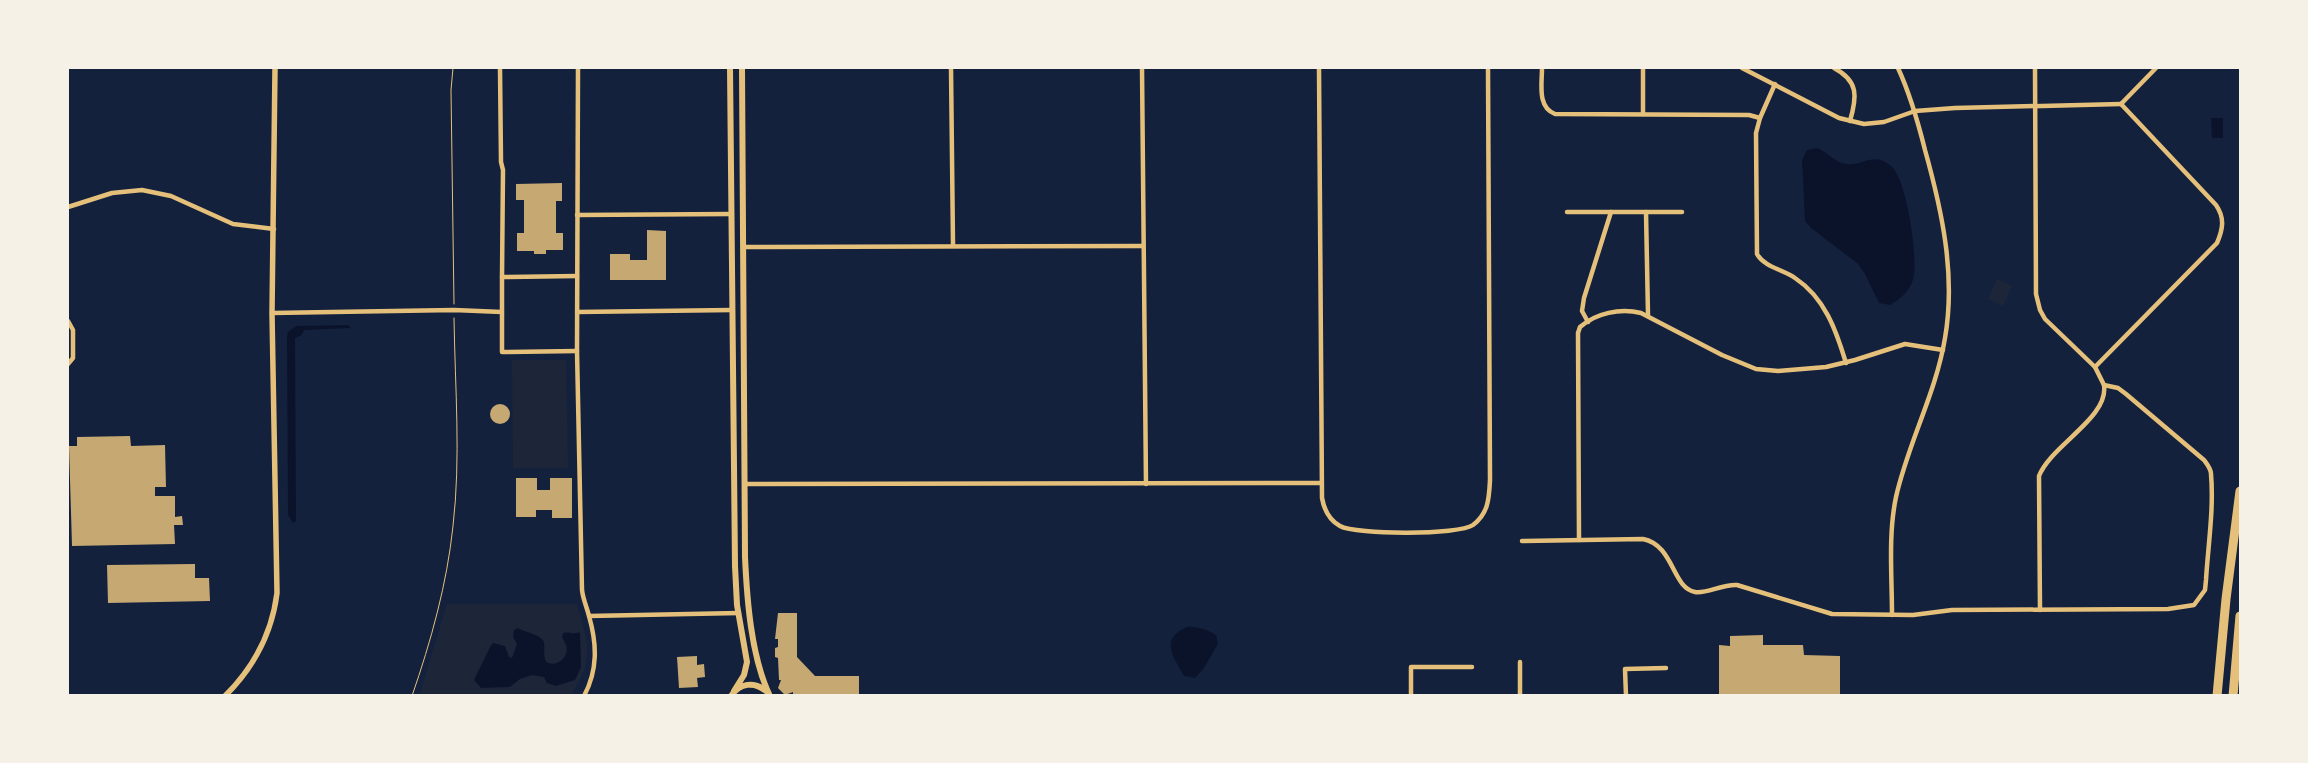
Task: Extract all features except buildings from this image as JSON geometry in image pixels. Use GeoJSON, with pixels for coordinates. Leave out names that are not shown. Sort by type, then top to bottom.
{"type":"FeatureCollection","features":[{"type":"Feature","properties":{"kind":"highway"},"geometry":{"type":"LineString","coordinates":[[2217,696],[2226,599],[2240,491]]}},
{"type":"Feature","properties":{"kind":"highway"},"geometry":{"type":"LineString","coordinates":[[2233,696],[2240,616]]}},
{"type":"Feature","properties":{"kind":"main road"},"geometry":{"type":"LineString","coordinates":[[730,68],[735,566],[746,666],[732,693]]}},
{"type":"Feature","properties":{"kind":"main road"},"geometry":{"type":"LineString","coordinates":[[742,68],[746,484],[744,535],[747,591],[760,671],[769,695]]}},
{"type":"Feature","properties":{"kind":"main road"},"geometry":{"type":"LineString","coordinates":[[732,693],[749,684],[760,687],[769,695]]}},
{"type":"Feature","properties":{"kind":"street"},"geometry":{"type":"LineString","coordinates":[[225,696],[248,670],[265,640],[272,621],[277,593],[272,313],[275,68]]}},
{"type":"Feature","properties":{"kind":"street"},"geometry":{"type":"LineString","coordinates":[[500,68],[501,162],[503,170],[502,352],[577,351]]}},
{"type":"Feature","properties":{"kind":"street"},"geometry":{"type":"LineString","coordinates":[[578,68],[577,351],[582,590],[595,640],[596,660],[593,674],[584,696]]}},
{"type":"Feature","properties":{"kind":"street"},"geometry":{"type":"LineString","coordinates":[[951,68],[953,245]]}},
{"type":"Feature","properties":{"kind":"street"},"geometry":{"type":"LineString","coordinates":[[1142,68],[1146,484]]}},
{"type":"Feature","properties":{"kind":"street"},"geometry":{"type":"LineString","coordinates":[[1319,68],[1321,483],[1324,506],[1332,520],[1338,526],[1360,532],[1451,531],[1466,528],[1484,515],[1488,504],[1490,480],[1488,68]]}},
{"type":"Feature","properties":{"kind":"street"},"geometry":{"type":"LineString","coordinates":[[1542,68],[1542,100],[1547,110],[1563,115],[1749,115],[1760,118]]}},
{"type":"Feature","properties":{"kind":"street"},"geometry":{"type":"LineString","coordinates":[[1642,114],[1643,68]]}},
{"type":"Feature","properties":{"kind":"street"},"geometry":{"type":"LineString","coordinates":[[1742,68],[1839,118],[1871,124],[1915,112],[2121,104],[2156,68]]}},
{"type":"Feature","properties":{"kind":"street"},"geometry":{"type":"LineString","coordinates":[[1834,68],[1847,77],[1854,88],[1855,104],[1850,121]]}},
{"type":"Feature","properties":{"kind":"street"},"geometry":{"type":"LineString","coordinates":[[1892,615],[1892,538],[1896,498],[1943,350],[1948,306],[1944,225],[1939,199],[1915,112],[1898,68]]}},
{"type":"Feature","properties":{"kind":"street"},"geometry":{"type":"LineString","coordinates":[[2035,68],[2036,294],[2040,310],[2045,319],[2095,367],[2104,385],[2105,396],[2097,411],[2046,462],[2039,476],[2040,610]]}},
{"type":"Feature","properties":{"kind":"street"},"geometry":{"type":"LineString","coordinates":[[1775,84],[1760,118],[1756,133],[1757,254],[1767,264],[1800,281],[1818,299],[1834,326],[1846,362]]}},
{"type":"Feature","properties":{"kind":"street"},"geometry":{"type":"LineString","coordinates":[[2095,367],[2217,243],[2223,223],[2222,212],[2216,205],[2121,104]]}},
{"type":"Feature","properties":{"kind":"street"},"geometry":{"type":"LineString","coordinates":[[68,207],[112,193],[142,190],[171,196],[233,224],[274,229]]}},
{"type":"Feature","properties":{"kind":"street"},"geometry":{"type":"LineString","coordinates":[[1567,212],[1682,212]]}},
{"type":"Feature","properties":{"kind":"street"},"geometry":{"type":"LineString","coordinates":[[1588,322],[1582,311],[1584,298],[1611,212]]}},
{"type":"Feature","properties":{"kind":"street"},"geometry":{"type":"LineString","coordinates":[[1646,212],[1648,315]]}},
{"type":"Feature","properties":{"kind":"street"},"geometry":{"type":"LineString","coordinates":[[577,214],[732,214]]}},
{"type":"Feature","properties":{"kind":"street"},"geometry":{"type":"LineString","coordinates":[[744,247],[1143,246]]}},
{"type":"Feature","properties":{"kind":"street"},"geometry":{"type":"LineString","coordinates":[[502,277],[577,276]]}},
{"type":"Feature","properties":{"kind":"street"},"geometry":{"type":"LineString","coordinates":[[272,313],[454,310],[502,312]]}},
{"type":"Feature","properties":{"kind":"street"},"geometry":{"type":"LineString","coordinates":[[577,312],[732,310]]}},
{"type":"Feature","properties":{"kind":"street"},"geometry":{"type":"LineString","coordinates":[[1579,540],[1578,334],[1580,327],[1588,322],[1610,312],[1633,311],[1648,315],[1722,355],[1756,369],[1778,371],[1846,362],[1905,344],[1943,350]]}},
{"type":"Feature","properties":{"kind":"street"},"geometry":{"type":"LineString","coordinates":[[68,321],[74,330],[74,358],[68,364]]}},
{"type":"Feature","properties":{"kind":"street"},"geometry":{"type":"LineString","coordinates":[[1522,541],[1643,539],[1653,541],[1664,552],[1687,589],[1693,592],[1700,592],[1727,584],[1737,585],[1832,614],[1913,615],[1952,610],[2184,608],[2194,606],[2205,590],[2211,497],[2211,472],[2209,467],[2204,460],[2126,394],[2118,388],[2104,385]]}},
{"type":"Feature","properties":{"kind":"street"},"geometry":{"type":"LineString","coordinates":[[746,484],[1321,483]]}},
{"type":"Feature","properties":{"kind":"street"},"geometry":{"type":"LineString","coordinates":[[589,616],[739,613]]}},
{"type":"Feature","properties":{"kind":"street"},"geometry":{"type":"LineString","coordinates":[[1520,662],[1520,696]]}},
{"type":"Feature","properties":{"kind":"street"},"geometry":{"type":"LineString","coordinates":[[1411,696],[1411,667],[1472,667]]}},
{"type":"Feature","properties":{"kind":"street"},"geometry":{"type":"LineString","coordinates":[[1626,696],[1625,669],[1666,668]]}},
{"type":"Feature","properties":{"kind":"path"},"geometry":{"type":"LineString","coordinates":[[412,696],[436,619],[445,582],[453,527],[457,463],[451,90],[453,68]]}},
{"type":"Feature","properties":{"kind":"shaded area"},"geometry":{"type":"Polygon","coordinates":[[[2211,118],[2223,118],[2223,138],[2212,138],[2211,118]]]}},
{"type":"Feature","properties":{"kind":"shaded area"},"geometry":{"type":"Polygon","coordinates":[[[1817,148],[1839,162],[1847,164],[1874,159],[1879,160],[1891,166],[1897,174],[1907,203],[1913,239],[1914,270],[1913,280],[1907,292],[1890,305],[1879,303],[1865,274],[1857,263],[1811,228],[1805,221],[1802,160],[1807,150],[1817,148]]]}},
{"type":"Feature","properties":{"kind":"shaded area"},"geometry":{"type":"Polygon","coordinates":[[[1997,279],[2012,286],[2003,306],[1988,299],[1997,279]]]}},
{"type":"Feature","properties":{"kind":"shaded area"},"geometry":{"type":"Polygon","coordinates":[[[348,325],[351,328],[304,330],[302,335],[295,338],[296,521],[293,523],[288,515],[288,332],[296,326],[348,325]]]}},
{"type":"Feature","properties":{"kind":"shaded area"},"geometry":{"type":"Polygon","coordinates":[[[512,360],[566,360],[568,468],[513,468],[512,360]]]}},
{"type":"Feature","properties":{"kind":"shaded area"},"geometry":{"type":"Polygon","coordinates":[[[447,604],[577,604],[587,651],[584,672],[579,683],[571,695],[419,696],[447,604]]]}},
{"type":"Feature","properties":{"kind":"shaded area"},"geometry":{"type":"Polygon","coordinates":[[[1187,627],[1195,627],[1216,635],[1218,644],[1204,668],[1195,678],[1184,676],[1171,648],[1173,637],[1187,627]]]}},
{"type":"Feature","properties":{"kind":"shaded area"},"geometry":{"type":"Polygon","coordinates":[[[518,628],[543,640],[546,662],[554,664],[562,660],[566,654],[567,649],[562,637],[563,633],[580,632],[581,667],[575,680],[556,686],[547,683],[544,677],[532,675],[520,679],[510,687],[481,688],[474,680],[490,647],[493,643],[505,646],[509,657],[512,658],[517,644],[513,637],[514,630],[518,628]]]}}]}
